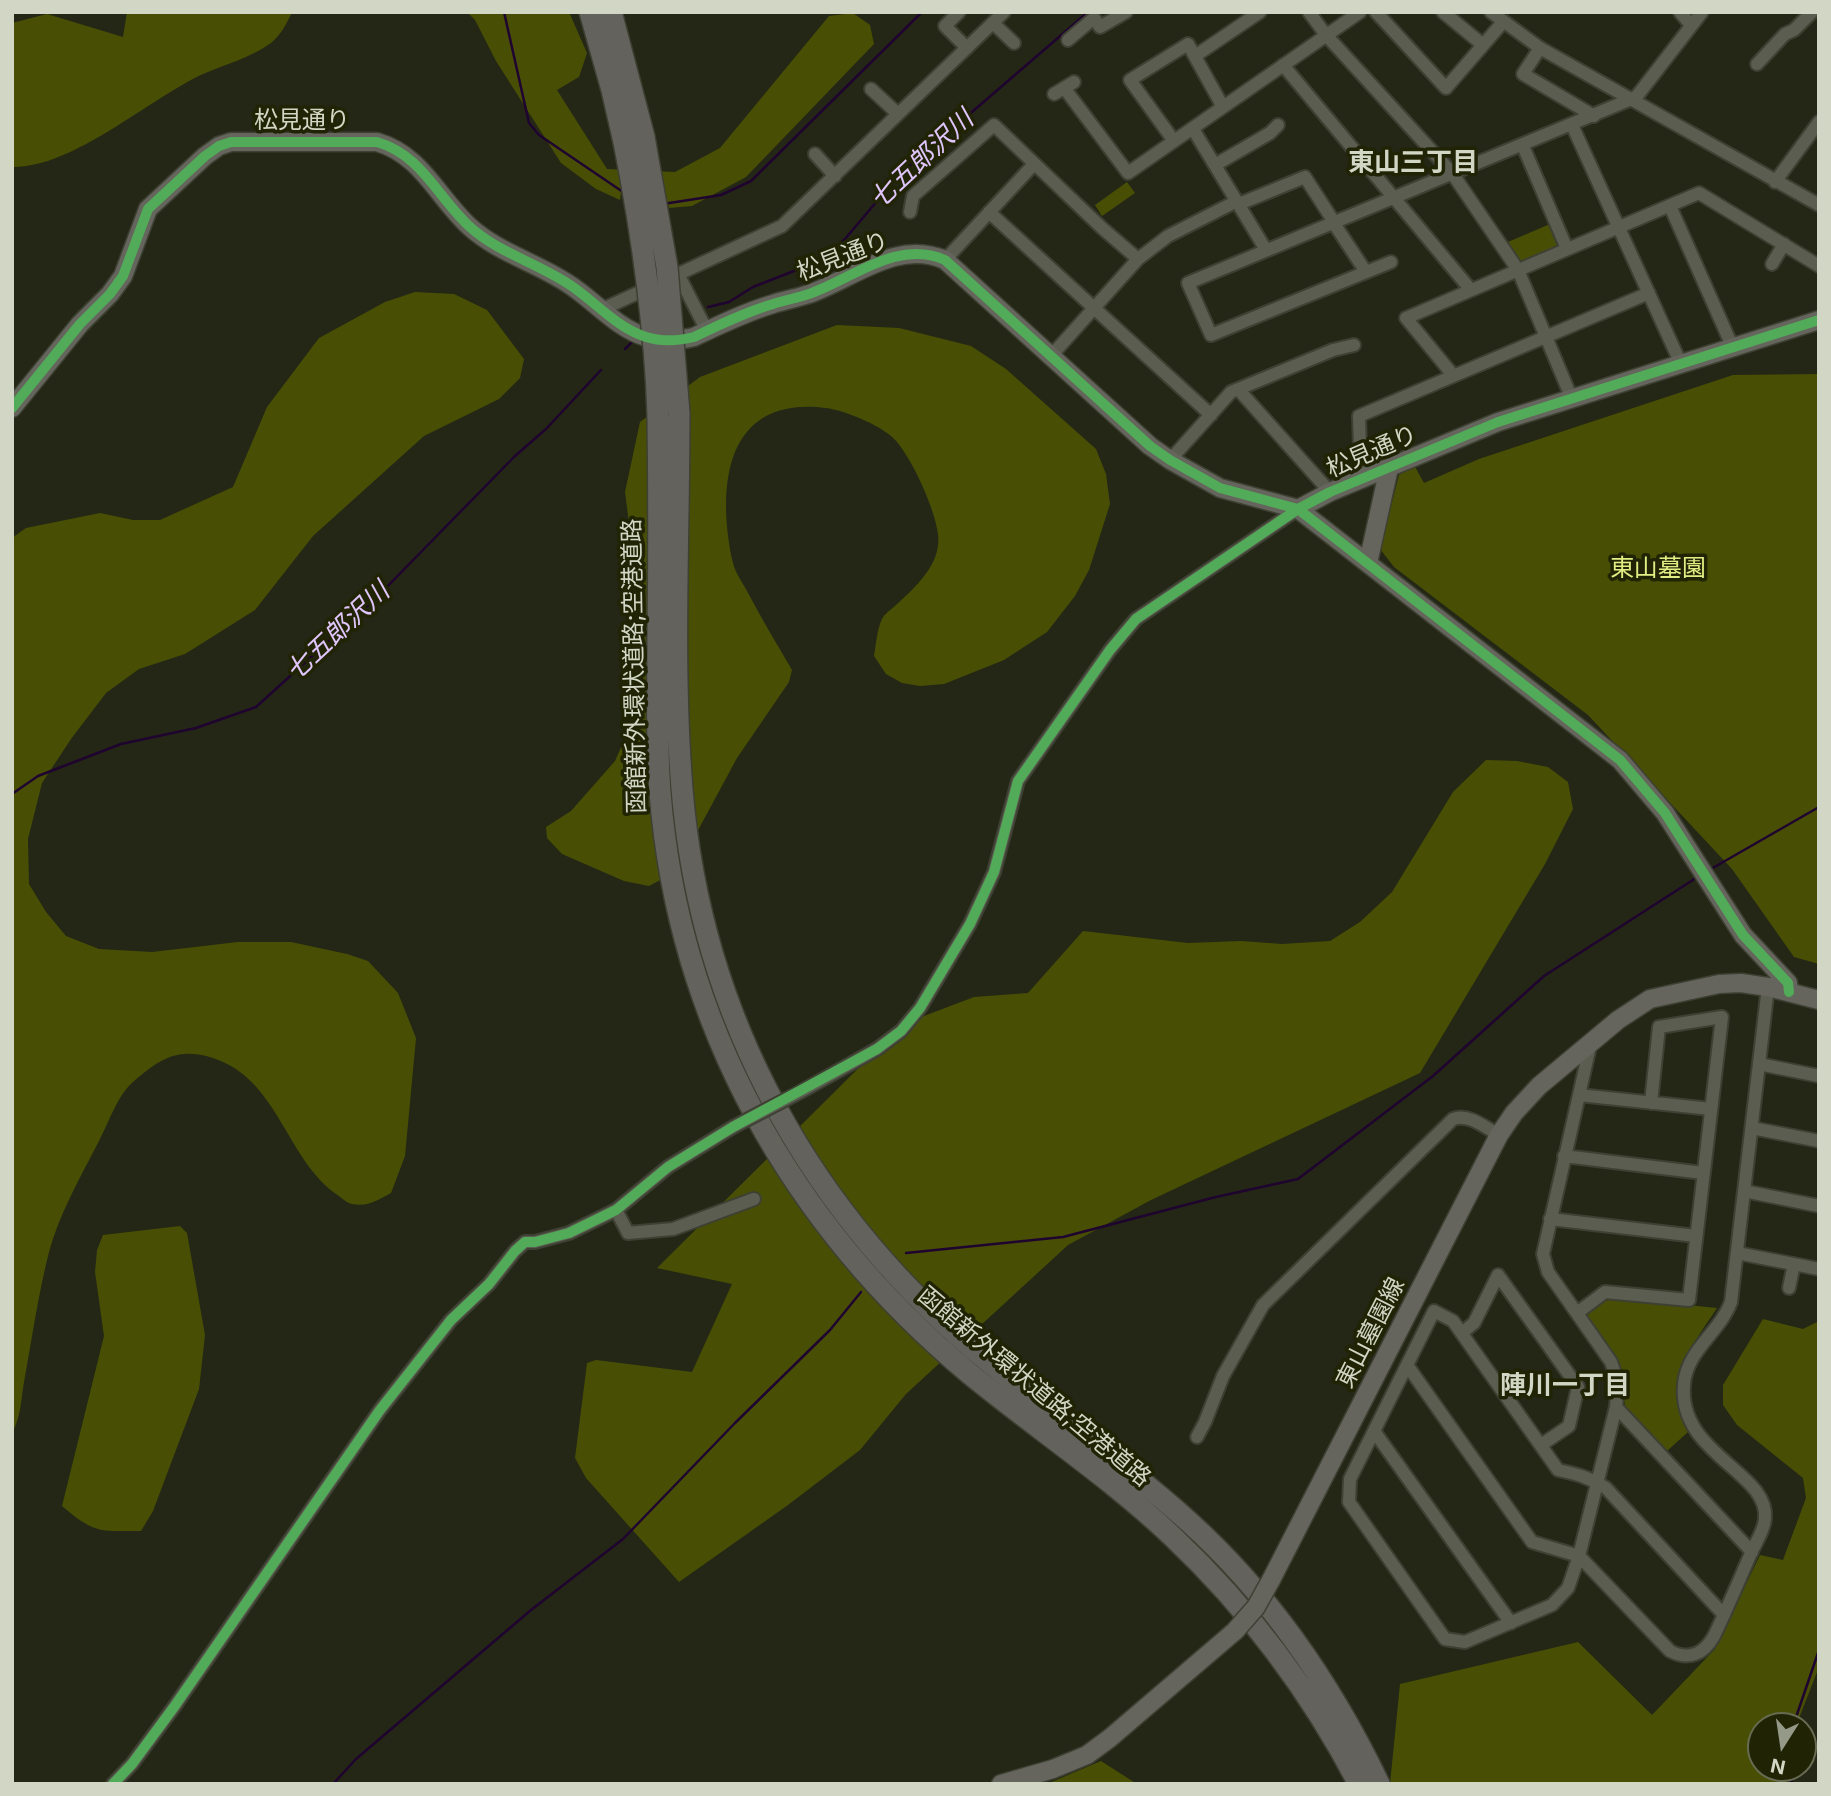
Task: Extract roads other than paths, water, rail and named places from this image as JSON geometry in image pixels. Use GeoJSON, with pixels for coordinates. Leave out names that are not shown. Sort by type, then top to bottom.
{"type":"FeatureCollection","features":[{"type":"Feature","properties":{"kind":"highway","name":"函館新外環状道路;空港道路"},"geometry":{"type":"LineString","coordinates":[[590,12],[612,90],[634,140]]}},
{"type":"Feature","properties":{"kind":"highway","name":"函館新外環状道路;空港道路"},"geometry":{"type":"LineString","coordinates":[[611,12],[634,140],[656,353],[669,415],[679,743],[688,840],[695,886],[709,944],[752,1060],[780,1117],[808,1164],[835,1202],[913,1294],[993,1365],[1190,1522],[1250,1584],[1300,1648],[1354,1732],[1379,1784]]}},
{"type":"Feature","properties":{"kind":"highway","name":"函館新外環状道路;空港道路"},"geometry":{"type":"LineString","coordinates":[[669,415],[658,744],[666,844],[688,949],[706,1006],[732,1069],[761,1127],[816,1213],[851,1258],[897,1309],[960,1366],[1111,1484],[1172,1536],[1233,1598],[1282,1659],[1331,1730],[1359,1784]]}},
{"type":"Feature","properties":{"kind":"street"},"geometry":{"type":"LineString","coordinates":[[959,12],[945,26],[967,48]]}},
{"type":"Feature","properties":{"kind":"street"},"geometry":{"type":"LineString","coordinates":[[603,309],[782,226],[1004,12]]}},
{"type":"Feature","properties":{"kind":"street"},"geometry":{"type":"LineString","coordinates":[[1068,40],[1094,18],[1100,27],[1126,12]]}},
{"type":"Feature","properties":{"kind":"street"},"geometry":{"type":"LineString","coordinates":[[1195,56],[1260,12]]}},
{"type":"Feature","properties":{"kind":"street"},"geometry":{"type":"LineString","coordinates":[[1309,12],[1326,35],[1452,173],[1518,270],[1572,398]]}},
{"type":"Feature","properties":{"kind":"street"},"geometry":{"type":"LineString","coordinates":[[1064,88],[1128,173],[1360,12]]}},
{"type":"Feature","properties":{"kind":"street"},"geometry":{"type":"LineString","coordinates":[[1377,12],[1446,88],[1503,22]]}},
{"type":"Feature","properties":{"kind":"street"},"geometry":{"type":"LineString","coordinates":[[1443,12],[1483,45]]}},
{"type":"Feature","properties":{"kind":"street"},"geometry":{"type":"LineString","coordinates":[[1491,12],[1540,48],[1819,205]]}},
{"type":"Feature","properties":{"kind":"street"},"geometry":{"type":"LineString","coordinates":[[1680,12],[1691,25]]}},
{"type":"Feature","properties":{"kind":"street"},"geometry":{"type":"LineString","coordinates":[[1391,262],[1210,335],[1188,283],[1523,146],[1637,96],[1702,12]]}},
{"type":"Feature","properties":{"kind":"street"},"geometry":{"type":"LineString","coordinates":[[1757,64],[1785,34],[1794,30],[1812,12]]}},
{"type":"Feature","properties":{"kind":"street"},"geometry":{"type":"LineString","coordinates":[[993,23],[1014,43]]}},
{"type":"Feature","properties":{"kind":"street"},"geometry":{"type":"LineString","coordinates":[[1174,141],[1130,80],[1188,44],[1223,107]]}},
{"type":"Feature","properties":{"kind":"street"},"geometry":{"type":"LineString","coordinates":[[1540,48],[1523,74],[1594,116]]}},
{"type":"Feature","properties":{"kind":"street"},"geometry":{"type":"LineString","coordinates":[[1283,65],[1471,290]]}},
{"type":"Feature","properties":{"kind":"street"},"geometry":{"type":"LineString","coordinates":[[871,89],[898,114]]}},
{"type":"Feature","properties":{"kind":"street"},"geometry":{"type":"LineString","coordinates":[[1775,182],[1819,122]]}},
{"type":"Feature","properties":{"kind":"street"},"geometry":{"type":"LineString","coordinates":[[910,212],[914,196],[994,125],[1138,259]]}},
{"type":"Feature","properties":{"kind":"street"},"geometry":{"type":"LineString","coordinates":[[1215,165],[1270,133],[1278,125]]}},
{"type":"Feature","properties":{"kind":"street"},"geometry":{"type":"LineString","coordinates":[[1572,125],[1681,365]]}},
{"type":"Feature","properties":{"kind":"street"},"geometry":{"type":"LineString","coordinates":[[1193,129],[1266,250]]}},
{"type":"Feature","properties":{"kind":"street","name":"松見通り"},"geometry":{"type":"LineString","coordinates":[[12,408],[123,276],[148,209],[205,156],[219,146],[231,142],[377,142],[391,146],[412,159],[467,224],[494,246],[569,284],[622,325],[645,337],[660,340],[683,340],[770,305],[825,288],[884,260],[915,253],[945,260]]}},
{"type":"Feature","properties":{"kind":"street"},"geometry":{"type":"LineString","coordinates":[[1523,146],[1567,249]]}},
{"type":"Feature","properties":{"kind":"street"},"geometry":{"type":"LineString","coordinates":[[815,154],[835,176]]}},
{"type":"Feature","properties":{"kind":"street"},"geometry":{"type":"LineString","coordinates":[[1034,164],[945,260],[1150,446],[1220,488],[1298,509],[1620,760],[1665,813],[1743,935],[1788,983],[1789,992]]}},
{"type":"Feature","properties":{"kind":"street"},"geometry":{"type":"LineString","coordinates":[[1051,356],[1138,259],[1168,236],[1238,202],[1305,177],[1366,272]]}},
{"type":"Feature","properties":{"kind":"street"},"geometry":{"type":"LineString","coordinates":[[1453,375],[1405,318],[1699,193],[1819,265]]}},
{"type":"Feature","properties":{"kind":"street"},"geometry":{"type":"LineString","coordinates":[[1670,206],[1733,348]]}},
{"type":"Feature","properties":{"kind":"street"},"geometry":{"type":"LineString","coordinates":[[989,212],[1211,415]]}},
{"type":"Feature","properties":{"kind":"street"},"geometry":{"type":"LineString","coordinates":[[1772,264],[1784,244]]}},
{"type":"Feature","properties":{"kind":"street"},"geometry":{"type":"LineString","coordinates":[[678,274],[707,331]]}},
{"type":"Feature","properties":{"kind":"street"},"geometry":{"type":"LineString","coordinates":[[1361,480],[1359,416],[1649,293]]}},
{"type":"Feature","properties":{"kind":"street","name":"松見通り"},"geometry":{"type":"LineString","coordinates":[[1298,509],[1330,492],[1498,422],[1819,320]]}},
{"type":"Feature","properties":{"kind":"street"},"geometry":{"type":"LineString","coordinates":[[1170,460],[1231,392],[1332,351],[1354,345]]}},
{"type":"Feature","properties":{"kind":"street"},"geometry":{"type":"LineString","coordinates":[[1238,389],[1330,492]]}},
{"type":"Feature","properties":{"kind":"street"},"geometry":{"type":"LineString","coordinates":[[1368,563],[1390,468]]}},
{"type":"Feature","properties":{"kind":"street"},"geometry":{"type":"LineString","coordinates":[[113,1784],[132,1764],[174,1707],[380,1410],[451,1320],[489,1284],[515,1251],[525,1242],[536,1242],[569,1233],[616,1210],[668,1167],[733,1127],[877,1049],[901,1031],[920,1008],[970,924],[994,872],[1018,781],[1118,640],[1136,619],[1298,509]]}},
{"type":"Feature","properties":{"kind":"street","name":"東山墓園線"},"geometry":{"type":"LineString","coordinates":[[1001,1784],[1053,1769],[1087,1755],[1235,1631],[1256,1607],[1499,1135],[1525,1100],[1630,1011],[1661,996],[1729,983],[1768,987],[1819,1000]]}},
{"type":"Feature","properties":{"kind":"street"},"geometry":{"type":"LineString","coordinates":[[1407,1365],[1532,1542],[1579,1556],[1670,1651],[1678,1655],[1692,1655],[1706,1649],[1762,1532],[1765,1518],[1761,1498],[1749,1483],[1705,1444],[1692,1426],[1683,1396],[1684,1380],[1690,1363],[1728,1309],[1768,987]]}},
{"type":"Feature","properties":{"kind":"street"},"geometry":{"type":"LineString","coordinates":[[1577,1313],[1605,1292],[1689,1300],[1722,1017],[1659,1027],[1651,1102]]}},
{"type":"Feature","properties":{"kind":"street"},"geometry":{"type":"LineString","coordinates":[[1591,1042],[1543,1247],[1545,1266],[1614,1369],[1618,1388],[1616,1407],[1596,1481],[1572,1580],[1558,1600],[1540,1612],[1465,1642],[1445,1639],[1349,1502],[1350,1479],[1434,1311],[1453,1321],[1558,1470],[1586,1476],[1596,1481],[1606,1488],[1724,1615]]}},
{"type":"Feature","properties":{"kind":"street"},"geometry":{"type":"LineString","coordinates":[[1759,1064],[1819,1076]]}},
{"type":"Feature","properties":{"kind":"street"},"geometry":{"type":"LineString","coordinates":[[1579,1095],[1711,1109]]}},
{"type":"Feature","properties":{"kind":"street"},"geometry":{"type":"LineString","coordinates":[[1197,1437],[1223,1376],[1263,1305],[1453,1119],[1469,1119],[1499,1135]]}},
{"type":"Feature","properties":{"kind":"street"},"geometry":{"type":"LineString","coordinates":[[1752,1128],[1819,1141]]}},
{"type":"Feature","properties":{"kind":"street"},"geometry":{"type":"LineString","coordinates":[[1564,1156],[1703,1173]]}},
{"type":"Feature","properties":{"kind":"street"},"geometry":{"type":"LineString","coordinates":[[1744,1191],[1819,1206]]}},
{"type":"Feature","properties":{"kind":"street"},"geometry":{"type":"LineString","coordinates":[[616,1210],[628,1233],[673,1229],[754,1199]]}},
{"type":"Feature","properties":{"kind":"street"},"geometry":{"type":"LineString","coordinates":[[1549,1219],[1696,1236]]}},
{"type":"Feature","properties":{"kind":"street"},"geometry":{"type":"LineString","coordinates":[[1737,1252],[1819,1269]]}},
{"type":"Feature","properties":{"kind":"street"},"geometry":{"type":"LineString","coordinates":[[1789,1287],[1794,1264]]}},
{"type":"Feature","properties":{"kind":"street"},"geometry":{"type":"LineString","coordinates":[[1462,1333],[1474,1323],[1498,1275],[1578,1387],[1569,1426],[1541,1445]]}},
{"type":"Feature","properties":{"kind":"street"},"geometry":{"type":"LineString","coordinates":[[1616,1407],[1752,1552]]}},
{"type":"Feature","properties":{"kind":"street"},"geometry":{"type":"LineString","coordinates":[[1374,1431],[1511,1623]]}},
{"type":"Feature","properties":{"kind":"waterway"},"geometry":{"type":"LineString","coordinates":[[504,12],[529,123],[539,135],[623,192]]}},
{"type":"Feature","properties":{"kind":"waterway"},"geometry":{"type":"LineString","coordinates":[[663,204],[721,195],[751,181],[922,12]]}},
{"type":"Feature","properties":{"kind":"waterway","name":"七五郎沢川"},"geometry":{"type":"LineString","coordinates":[[708,307],[729,302],[753,287],[822,260],[845,239],[900,174],[1088,12]]}},
{"type":"Feature","properties":{"kind":"waterway","name":"七五郎沢川"},"geometry":{"type":"LineString","coordinates":[[625,349],[634,340]]}},
{"type":"Feature","properties":{"kind":"waterway","name":"七五郎沢川"},"geometry":{"type":"LineString","coordinates":[[12,794],[38,776],[121,744],[196,728],[256,707],[375,599],[515,456],[546,429],[601,370]]}},
{"type":"Feature","properties":{"kind":"waterway"},"geometry":{"type":"LineString","coordinates":[[1711,869],[1819,807]]}},
{"type":"Feature","properties":{"kind":"waterway"},"geometry":{"type":"LineString","coordinates":[[906,1253],[1063,1237],[1216,1197],[1298,1179],[1433,1076],[1544,976],[1699,876]]}},
{"type":"Feature","properties":{"kind":"waterway"},"geometry":{"type":"LineString","coordinates":[[333,1784],[356,1759],[531,1610],[623,1539],[830,1330],[861,1292]]}},
{"type":"Feature","properties":{"kind":"waterway"},"geometry":{"type":"LineString","coordinates":[[1798,1712],[1819,1650]]}},
{"type":"Feature","properties":{"kind":"district","name":"東山三丁目"},"geometry":{"type":"Point","coordinates":[1413,163]}},
{"type":"Feature","properties":{"kind":"district","name":"陣川一丁目"},"geometry":{"type":"Point","coordinates":[1565,1386]}},
{"type":"Feature","properties":{"kind":"park label","name":"東山墓園"},"geometry":{"type":"Point","coordinates":[1658,569]}}]}
